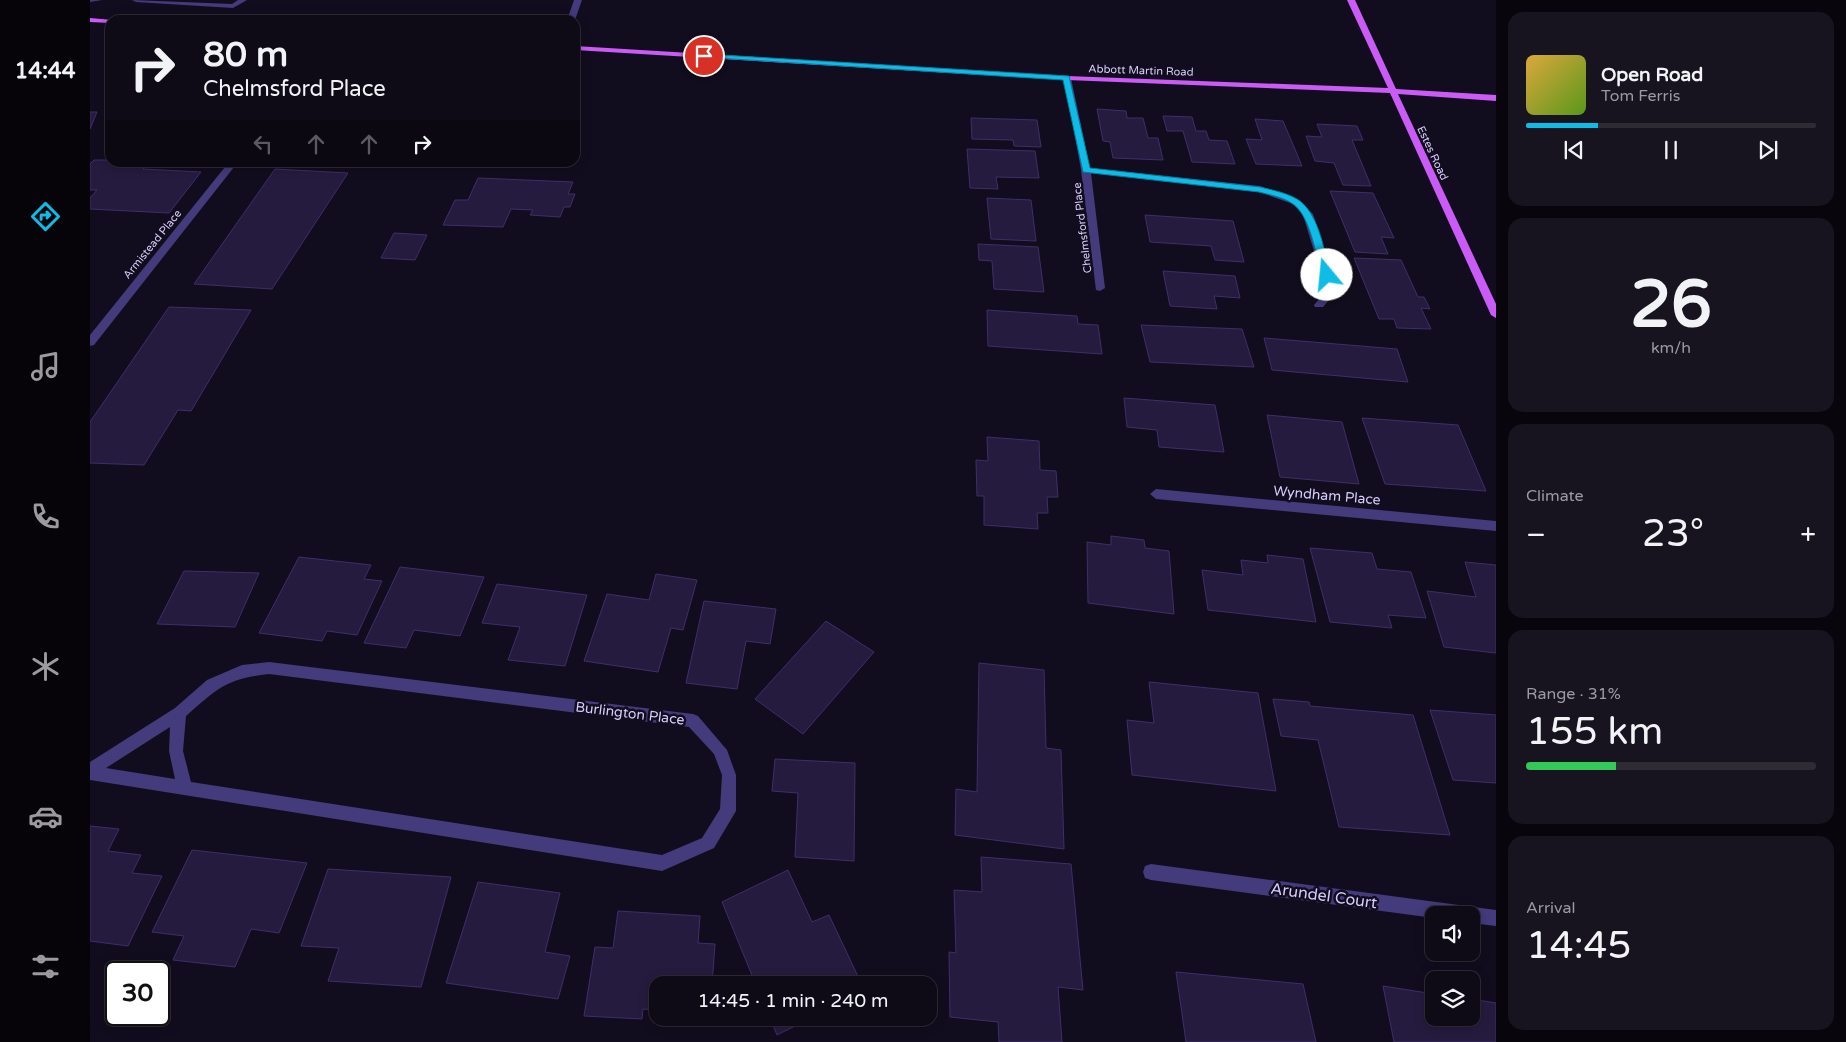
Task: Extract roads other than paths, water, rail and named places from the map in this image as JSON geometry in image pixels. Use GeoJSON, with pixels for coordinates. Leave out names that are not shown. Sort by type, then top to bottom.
{"type":"FeatureCollection","features":[{"type":"Feature","properties":{"kind":"main road","name":"Estes Road"},"geometry":{"type":"LineString","coordinates":[[1351,0],[1496,315]]}},
{"type":"Feature","properties":{"kind":"main road"},"geometry":{"type":"LineString","coordinates":[[90,20],[105,21]]}},
{"type":"Feature","properties":{"kind":"main road","name":"Abbott Martin Road"},"geometry":{"type":"LineString","coordinates":[[580,48],[1067,78],[1392,91],[1496,98]]}},
{"type":"Feature","properties":{"kind":"street"},"geometry":{"type":"LineString","coordinates":[[90,0],[98,0]]}},
{"type":"Feature","properties":{"kind":"street"},"geometry":{"type":"LineString","coordinates":[[136,0],[185,1],[233,6],[243,0]]}},
{"type":"Feature","properties":{"kind":"street"},"geometry":{"type":"LineString","coordinates":[[574,15],[578,0]]}},
{"type":"Feature","properties":{"kind":"street","name":"Chelmsford Place"},"geometry":{"type":"LineString","coordinates":[[1067,78],[1086,170],[1100,288]]}},
{"type":"Feature","properties":{"kind":"street","name":"Armistead Place"},"geometry":{"type":"LineString","coordinates":[[90,342],[230,167]]}},
{"type":"Feature","properties":{"kind":"street"},"geometry":{"type":"LineString","coordinates":[[1086,170],[1260,190],[1296,202],[1308,214],[1332,291],[1319,305]]}},
{"type":"Feature","properties":{"kind":"street","name":"Wyndham Place"},"geometry":{"type":"LineString","coordinates":[[1156,494],[1496,526]]}},
{"type":"Feature","properties":{"kind":"street","name":"Burlington Place"},"geometry":{"type":"LineString","coordinates":[[269,668],[693,721],[720,750],[729,775],[728,811],[708,843],[662,863],[90,772],[180,713],[212,684],[242,671],[269,668]]}},
{"type":"Feature","properties":{"kind":"street"},"geometry":{"type":"LineString","coordinates":[[180,713],[175,732],[175,757],[186,788]]}},
{"type":"Feature","properties":{"kind":"street","name":"Arundel Court"},"geometry":{"type":"LineString","coordinates":[[1151,872],[1496,918]]}}]}
